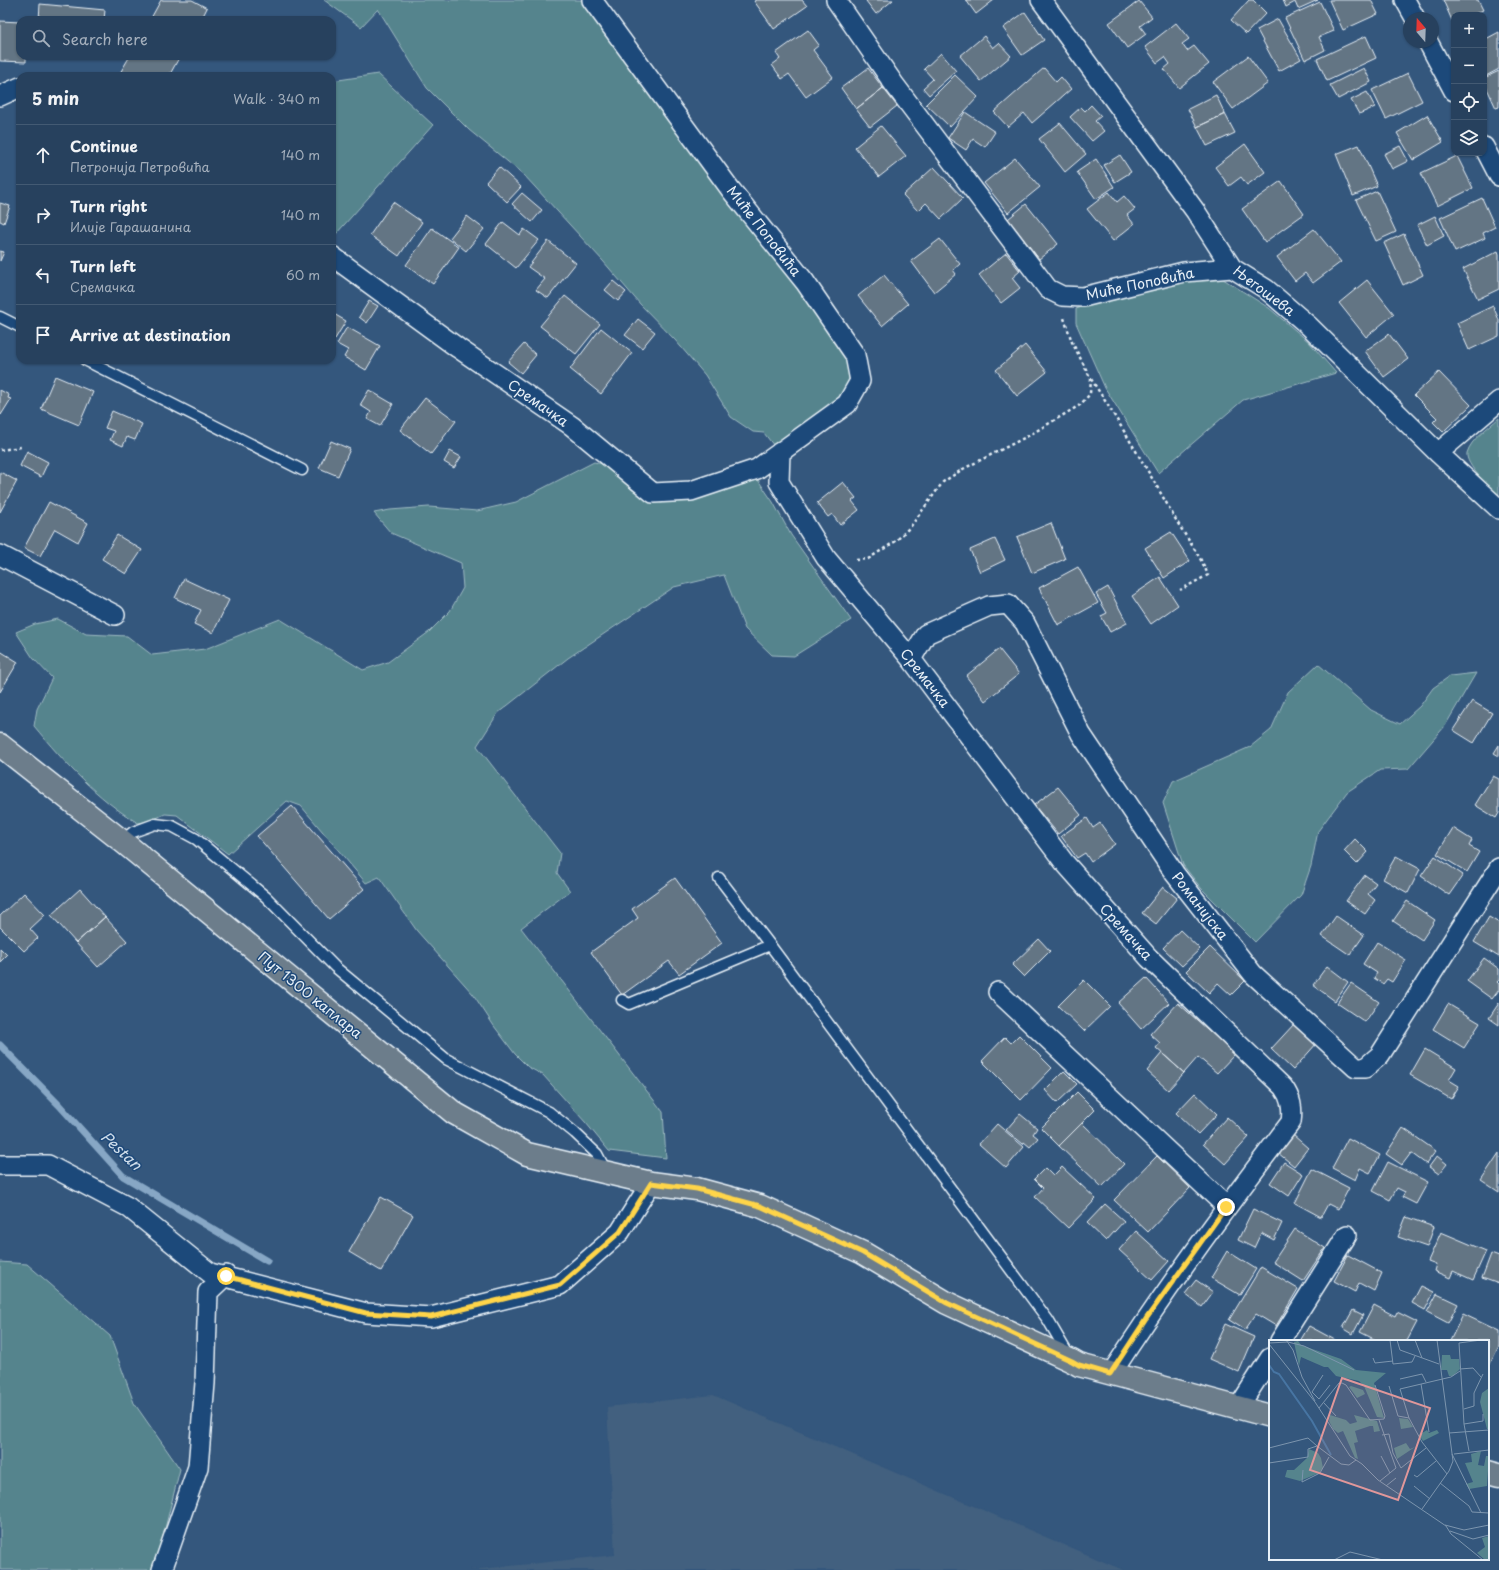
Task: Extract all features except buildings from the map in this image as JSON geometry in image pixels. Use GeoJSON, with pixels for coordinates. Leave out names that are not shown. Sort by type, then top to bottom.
{"type":"FeatureCollection","features":[{"type":"Feature","properties":{"kind":"main road","name":"Пут 1300 каплара"},"geometry":{"type":"LineString","coordinates":[[0,745],[122,841],[454,1113],[527,1154],[651,1183],[697,1189],[760,1206],[863,1253],[947,1303],[1079,1365],[1269,1416]]}},
{"type":"Feature","properties":{"kind":"main road"},"geometry":{"type":"LineString","coordinates":[[1489,1472],[1499,1475]]}},
{"type":"Feature","properties":{"kind":"street","name":"Миће Поповића"},"geometry":{"type":"LineString","coordinates":[[592,0],[732,190],[805,282],[855,355],[860,381],[847,404],[780,452]]}},
{"type":"Feature","properties":{"kind":"street","name":"Миће Поповића"},"geometry":{"type":"LineString","coordinates":[[836,0],[894,84],[1048,290],[1062,296],[1083,297],[1184,272],[1232,268]]}},
{"type":"Feature","properties":{"kind":"street","name":"Његошева"},"geometry":{"type":"LineString","coordinates":[[1041,0],[1196,212],[1232,268],[1266,289],[1309,326],[1438,453],[1499,509]]}},
{"type":"Feature","properties":{"kind":"street"},"geometry":{"type":"LineString","coordinates":[[1405,0],[1412,12]]}},
{"type":"Feature","properties":{"kind":"street"},"geometry":{"type":"LineString","coordinates":[[1431,48],[1451,85]]}},
{"type":"Feature","properties":{"kind":"street"},"geometry":{"type":"LineString","coordinates":[[0,96],[16,89]]}},
{"type":"Feature","properties":{"kind":"street"},"geometry":{"type":"LineString","coordinates":[[1487,153],[1499,176]]}},
{"type":"Feature","properties":{"kind":"street","name":"Сремачка"},"geometry":{"type":"LineString","coordinates":[[336,259],[458,348],[572,426],[653,492],[692,491],[756,470],[780,452]]}},
{"type":"Feature","properties":{"kind":"street"},"geometry":{"type":"LineString","coordinates":[[1438,453],[1499,401]]}},
{"type":"Feature","properties":{"kind":"street"},"geometry":{"type":"LineString","coordinates":[[756,470],[780,482],[780,452]]}},
{"type":"Feature","properties":{"kind":"street","name":"Сремачка"},"geometry":{"type":"LineString","coordinates":[[780,482],[826,558],[911,659],[1064,862],[1149,958],[1283,1086],[1289,1096],[1293,1110],[1291,1122],[1226,1207],[1146,1319],[1110,1374]]}},
{"type":"Feature","properties":{"kind":"street"},"geometry":{"type":"LineString","coordinates":[[0,555],[115,615]]}},
{"type":"Feature","properties":{"kind":"street","name":"Романијска"},"geometry":{"type":"LineString","coordinates":[[911,659],[926,634],[989,606],[1008,604],[1025,623],[1081,734],[1175,874],[1254,974],[1356,1068],[1365,1068],[1380,1055],[1499,868]]}},
{"type":"Feature","properties":{"kind":"street"},"geometry":{"type":"LineString","coordinates":[[998,992],[1226,1207]]}},
{"type":"Feature","properties":{"kind":"street"},"geometry":{"type":"LineString","coordinates":[[0,1165],[48,1165],[128,1207],[210,1273],[366,1313],[431,1317],[560,1285],[620,1232],[651,1183]]}},
{"type":"Feature","properties":{"kind":"street"},"geometry":{"type":"LineString","coordinates":[[1281,1340],[1347,1235]]}},
{"type":"Feature","properties":{"kind":"street"},"geometry":{"type":"LineString","coordinates":[[162,1570],[198,1467],[205,1383],[208,1292],[226,1276]]}},
{"type":"Feature","properties":{"kind":"street"},"geometry":{"type":"LineString","coordinates":[[1238,1408],[1269,1360]]}},
{"type":"Feature","properties":{"kind":"lane"},"geometry":{"type":"LineString","coordinates":[[0,317],[16,325]]}},
{"type":"Feature","properties":{"kind":"lane"},"geometry":{"type":"LineString","coordinates":[[93,364],[302,470]]}},
{"type":"Feature","properties":{"kind":"lane"},"geometry":{"type":"LineString","coordinates":[[122,841],[133,832],[155,824],[172,826],[196,839],[266,897],[335,967],[446,1059],[550,1112],[597,1154],[607,1173]]}},
{"type":"Feature","properties":{"kind":"lane"},"geometry":{"type":"LineString","coordinates":[[719,878],[1048,1320],[1072,1361]]}},
{"type":"Feature","properties":{"kind":"lane"},"geometry":{"type":"LineString","coordinates":[[622,1000],[629,1004],[770,945]]}},
{"type":"Feature","properties":{"kind":"path"},"geometry":{"type":"LineString","coordinates":[[1062,296],[1063,315],[1072,342],[1091,379],[1132,443],[1178,522],[1203,561],[1208,575],[1180,590]]}},
{"type":"Feature","properties":{"kind":"path"},"geometry":{"type":"LineString","coordinates":[[826,558],[837,561],[868,559],[896,541],[911,526],[943,482],[963,468],[1028,436],[1080,405],[1090,394],[1091,379]]}},
{"type":"Feature","properties":{"kind":"path"},"geometry":{"type":"LineString","coordinates":[[0,450],[21,448]]}},
{"type":"Feature","properties":{"kind":"shaded area"},"geometry":{"type":"Polygon","coordinates":[[[713,1395],[1123,1570],[471,1570],[615,1555],[607,1407],[713,1395]]]}},
{"type":"Feature","properties":{"kind":"green space"},"geometry":{"type":"Polygon","coordinates":[[[324,0],[581,0],[851,359],[849,380],[843,398],[774,446],[764,433],[753,432],[731,417],[705,375],[675,340],[640,304],[603,261],[524,175],[469,130],[427,88],[378,9],[361,27],[324,0]]]}},
{"type":"Feature","properties":{"kind":"green space"},"geometry":{"type":"Polygon","coordinates":[[[378,74],[433,125],[336,234],[336,80],[378,74]]]}},
{"type":"Feature","properties":{"kind":"green space"},"geometry":{"type":"Polygon","coordinates":[[[1220,277],[1269,308],[1309,342],[1336,373],[1243,400],[1158,473],[1105,388],[1076,323],[1076,309],[1147,289],[1220,277]]]}},
{"type":"Feature","properties":{"kind":"green space"},"geometry":{"type":"Polygon","coordinates":[[[1499,418],[1499,495],[1484,482],[1474,470],[1467,458],[1467,453],[1476,438],[1499,418]]]}},
{"type":"Feature","properties":{"kind":"green space"},"geometry":{"type":"Polygon","coordinates":[[[594,462],[607,465],[632,490],[661,503],[700,495],[745,479],[758,480],[773,502],[791,535],[851,620],[794,656],[772,655],[745,629],[724,575],[674,587],[568,658],[498,713],[477,746],[560,853],[557,873],[570,891],[521,928],[663,1112],[666,1158],[609,1151],[543,1075],[528,1067],[515,1054],[473,994],[417,931],[379,877],[366,883],[301,806],[287,801],[228,854],[177,815],[165,814],[150,821],[138,823],[109,803],[69,766],[34,726],[37,709],[52,678],[33,658],[16,632],[35,624],[58,619],[86,634],[127,636],[152,655],[205,649],[280,619],[363,670],[388,662],[429,632],[450,611],[463,588],[461,563],[391,533],[374,513],[390,510],[429,507],[477,511],[516,502],[594,462]]]}},
{"type":"Feature","properties":{"kind":"green space"},"geometry":{"type":"Polygon","coordinates":[[[1318,664],[1371,710],[1400,724],[1420,706],[1433,688],[1450,676],[1476,673],[1445,726],[1408,769],[1380,770],[1347,792],[1318,831],[1311,866],[1301,895],[1255,942],[1201,888],[1183,865],[1163,803],[1173,781],[1250,747],[1271,730],[1288,692],[1318,664]]]}},
{"type":"Feature","properties":{"kind":"green space"},"geometry":{"type":"Polygon","coordinates":[[[0,1262],[27,1264],[110,1336],[134,1403],[180,1469],[154,1570],[0,1570],[0,1262]]]}},
{"type":"Feature","properties":{"kind":"waterway","name":"Pestan"},"geometry":{"type":"LineString","coordinates":[[0,1045],[59,1105],[123,1176],[267,1261]]}},
{"type":"Feature","properties":{"kind":"route"},"geometry":{"type":"LineString","coordinates":[[226,1276],[366,1313],[431,1317],[560,1285],[620,1232],[651,1183],[697,1189],[760,1206],[863,1253],[947,1303],[1079,1365],[1110,1374],[1146,1319],[1226,1207]]}}]}
